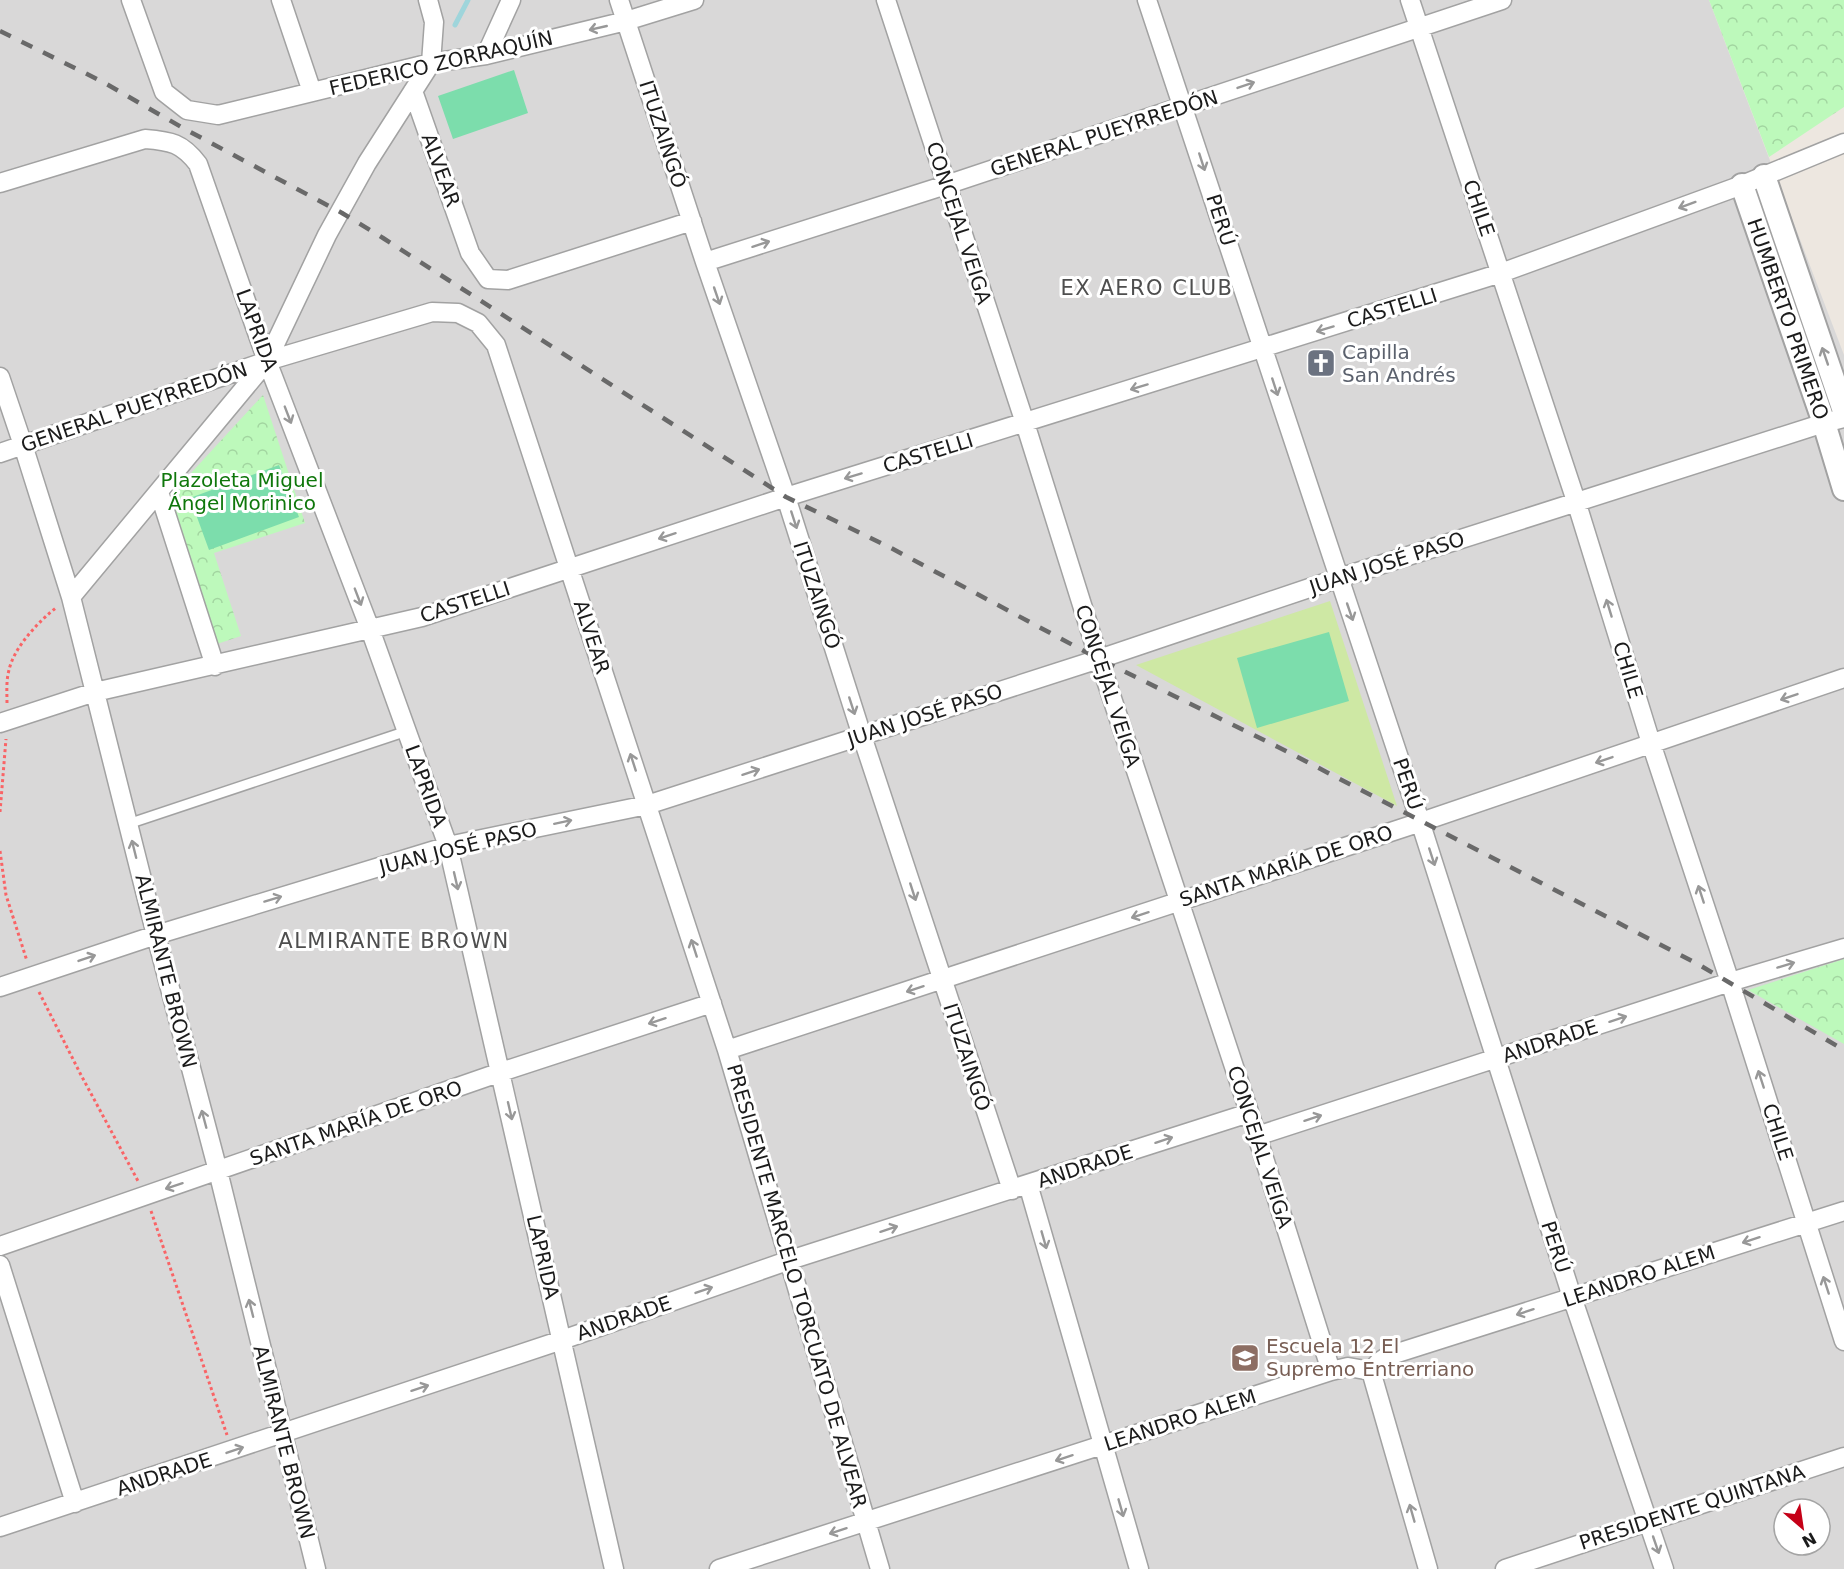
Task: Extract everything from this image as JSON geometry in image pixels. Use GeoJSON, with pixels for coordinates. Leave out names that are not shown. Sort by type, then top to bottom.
{"type":"FeatureCollection","features":[{"type":"Feature","properties":{"kind":"street","name":"FEDERICO ZORRAQUÍN"},"geometry":{"type":"LineString","coordinates":[[131,0],[164,92],[187,110],[218,115],[431,63],[486,55],[626,21],[694,0]]}},
{"type":"Feature","properties":{"kind":"street"},"geometry":{"type":"LineString","coordinates":[[281,0],[312,92]]}},
{"type":"Feature","properties":{"kind":"street"},"geometry":{"type":"LineString","coordinates":[[71,597],[267,361],[327,235],[367,163],[431,63],[434,22],[428,0]]}},
{"type":"Feature","properties":{"kind":"street"},"geometry":{"type":"LineString","coordinates":[[486,55],[511,0]]}},
{"type":"Feature","properties":{"kind":"street","name":"ITUZAINGÓ"},"geometry":{"type":"LineString","coordinates":[[619,0],[705,262],[786,497],[942,980],[1020,1187],[1103,1445],[1139,1569]]}},
{"type":"Feature","properties":{"kind":"street","name":"CONCEJAL VEIGA"},"geometry":{"type":"LineString","coordinates":[[886,0],[1025,423],[1099,659],[1257,1136],[1331,1371]]}},
{"type":"Feature","properties":{"kind":"street","name":"PERÚ"},"geometry":{"type":"LineString","coordinates":[[1147,0],[1421,822],[1572,1297],[1664,1569]]}},
{"type":"Feature","properties":{"kind":"street","name":"CHILE"},"geometry":{"type":"LineString","coordinates":[[1410,0],[1576,501],[1651,744],[1730,982],[1844,1341]]}},
{"type":"Feature","properties":{"kind":"street","name":"GENERAL PUEYRREDÓN"},"geometry":{"type":"LineString","coordinates":[[705,262],[946,185],[1502,0]]}},
{"type":"Feature","properties":{"kind":"street","name":"ALVEAR"},"geometry":{"type":"LineString","coordinates":[[412,91],[470,253],[488,279],[508,280],[692,221]]}},
{"type":"Feature","properties":{"kind":"street","name":"LAPRIDA"},"geometry":{"type":"LineString","coordinates":[[0,183],[145,139],[170,141],[187,150],[198,164],[267,361],[370,629],[448,846],[614,1569]]}},
{"type":"Feature","properties":{"kind":"street","name":"CASTELLI"},"geometry":{"type":"LineString","coordinates":[[4,722],[95,692],[422,617],[786,497],[1501,273],[1742,185],[1844,143]]}},
{"type":"Feature","properties":{"kind":"street","name":"HUMBERTO PRIMERO"},"geometry":{"type":"LineString","coordinates":[[1764,176],[1844,411]]}},
{"type":"Feature","properties":{"kind":"street","name":"HUMBERTO PRIMERO"},"geometry":{"type":"LineString","coordinates":[[1742,185],[1834,420],[1844,489]]}},
{"type":"Feature","properties":{"kind":"street","name":"GENERAL PUEYRREDÓN"},"geometry":{"type":"LineString","coordinates":[[0,453],[267,361],[432,312]]}},
{"type":"Feature","properties":{"kind":"street","name":"ALVEAR"},"geometry":{"type":"LineString","coordinates":[[432,312],[458,313],[477,323],[496,345],[712,1003]]}},
{"type":"Feature","properties":{"kind":"street","name":"ALMIRANTE BROWN"},"geometry":{"type":"LineString","coordinates":[[0,377],[71,597],[218,1172],[316,1569]]}},
{"type":"Feature","properties":{"kind":"street","name":"JUAN JOSÉ PASO"},"geometry":{"type":"LineString","coordinates":[[0,987],[156,935],[448,846],[647,805],[1099,659],[1576,501],[1834,420]]}},
{"type":"Feature","properties":{"kind":"street"},"geometry":{"type":"LineString","coordinates":[[159,492],[215,666]]}},
{"type":"Feature","properties":{"kind":"street","name":"SANTA MARÍA DE ORO"},"geometry":{"type":"LineString","coordinates":[[727,1050],[1421,822],[1844,678]]}},
{"type":"Feature","properties":{"kind":"street","name":"ANDRADE"},"geometry":{"type":"LineString","coordinates":[[1257,1136],[1730,982],[1844,948]]}},
{"type":"Feature","properties":{"kind":"street","name":"SANTA MARÍA DE ORO"},"geometry":{"type":"LineString","coordinates":[[0,1246],[501,1072],[712,1003]]}},
{"type":"Feature","properties":{"kind":"street","name":"PRESIDENTE MARCELO TORCUATO DE ALVEAR"},"geometry":{"type":"LineString","coordinates":[[712,1003],[880,1569]]}},
{"type":"Feature","properties":{"kind":"street","name":"ANDRADE"},"geometry":{"type":"LineString","coordinates":[[0,1527],[562,1340],[790,1260],[1249,1113]]}},
{"type":"Feature","properties":{"kind":"street","name":"LEANDRO ALEM"},"geometry":{"type":"LineString","coordinates":[[719,1569],[1331,1371],[1348,1367],[1371,1371],[1388,1356],[1844,1211]]}},
{"type":"Feature","properties":{"kind":"street"},"geometry":{"type":"LineString","coordinates":[[0,1265],[75,1503]]}},
{"type":"Feature","properties":{"kind":"street"},"geometry":{"type":"LineString","coordinates":[[1371,1371],[1428,1569]]}},
{"type":"Feature","properties":{"kind":"street","name":"PRESIDENTE QUINTANA"},"geometry":{"type":"LineString","coordinates":[[1505,1569],[1844,1457]]}},
{"type":"Feature","properties":{"kind":"lane"},"geometry":{"type":"LineString","coordinates":[[128,824],[406,732]]}},
{"type":"Feature","properties":{"kind":"path"},"geometry":{"type":"LineString","coordinates":[[0,812],[6,685],[9,669],[15,653],[43,618],[71,597]]}},
{"type":"Feature","properties":{"kind":"path"},"geometry":{"type":"LineString","coordinates":[[0,851],[6,895],[32,976]]}},
{"type":"Feature","properties":{"kind":"shaded area"},"geometry":{"type":"Polygon","coordinates":[[[0,0],[1709,0],[1844,355],[1844,1569],[0,1569],[0,0]]]}},
{"type":"Feature","properties":{"kind":"green space"},"geometry":{"type":"Polygon","coordinates":[[[1709,0],[1844,0],[1844,107],[1769,157],[1709,0]]]}},
{"type":"Feature","properties":{"kind":"green space"},"geometry":{"type":"Polygon","coordinates":[[[514,70],[528,113],[453,139],[438,96],[514,70]]]}},
{"type":"Feature","properties":{"kind":"green space","name":"Plazoleta Miguel Ángel Morinico"},"geometry":{"type":"Polygon","coordinates":[[[263,395],[305,523],[214,553],[241,636],[202,649],[156,511],[263,395]]]}},
{"type":"Feature","properties":{"kind":"green space"},"geometry":{"type":"Polygon","coordinates":[[[279,465],[299,517],[209,550],[190,498],[279,465]]]}},
{"type":"Feature","properties":{"kind":"green space"},"geometry":{"type":"Polygon","coordinates":[[[1330,601],[1397,806],[1136,665],[1330,601]]]}},
{"type":"Feature","properties":{"kind":"green space"},"geometry":{"type":"Polygon","coordinates":[[[1329,632],[1349,701],[1257,728],[1237,658],[1329,632]]]}},
{"type":"Feature","properties":{"kind":"green space"},"geometry":{"type":"Polygon","coordinates":[[[1844,959],[1844,1044],[1748,990],[1844,959]]]}},
{"type":"Feature","properties":{"kind":"waterway"},"geometry":{"type":"LineString","coordinates":[[455,25],[468,0]]}},
{"type":"Feature","properties":{"kind":"railway"},"geometry":{"type":"LineString","coordinates":[[0,31],[103,82],[183,128],[342,213],[786,497],[891,548],[1099,659],[1278,747],[1696,963],[1844,1050]]}},
{"type":"Feature","properties":{"kind":"place","name":"Capilla San Andrés"},"geometry":{"type":"Point","coordinates":[1321,363]}},
{"type":"Feature","properties":{"kind":"place","name":"Escuela 12 El Supremo Entrerriano"},"geometry":{"type":"Point","coordinates":[1245,1358]}},
{"type":"Feature","properties":{"kind":"district","name":"EX AERO CLUB"},"geometry":{"type":"Point","coordinates":[1147,288]}},
{"type":"Feature","properties":{"kind":"district","name":"ALMIRANTE BROWN"},"geometry":{"type":"Point","coordinates":[394,941]}}]}
